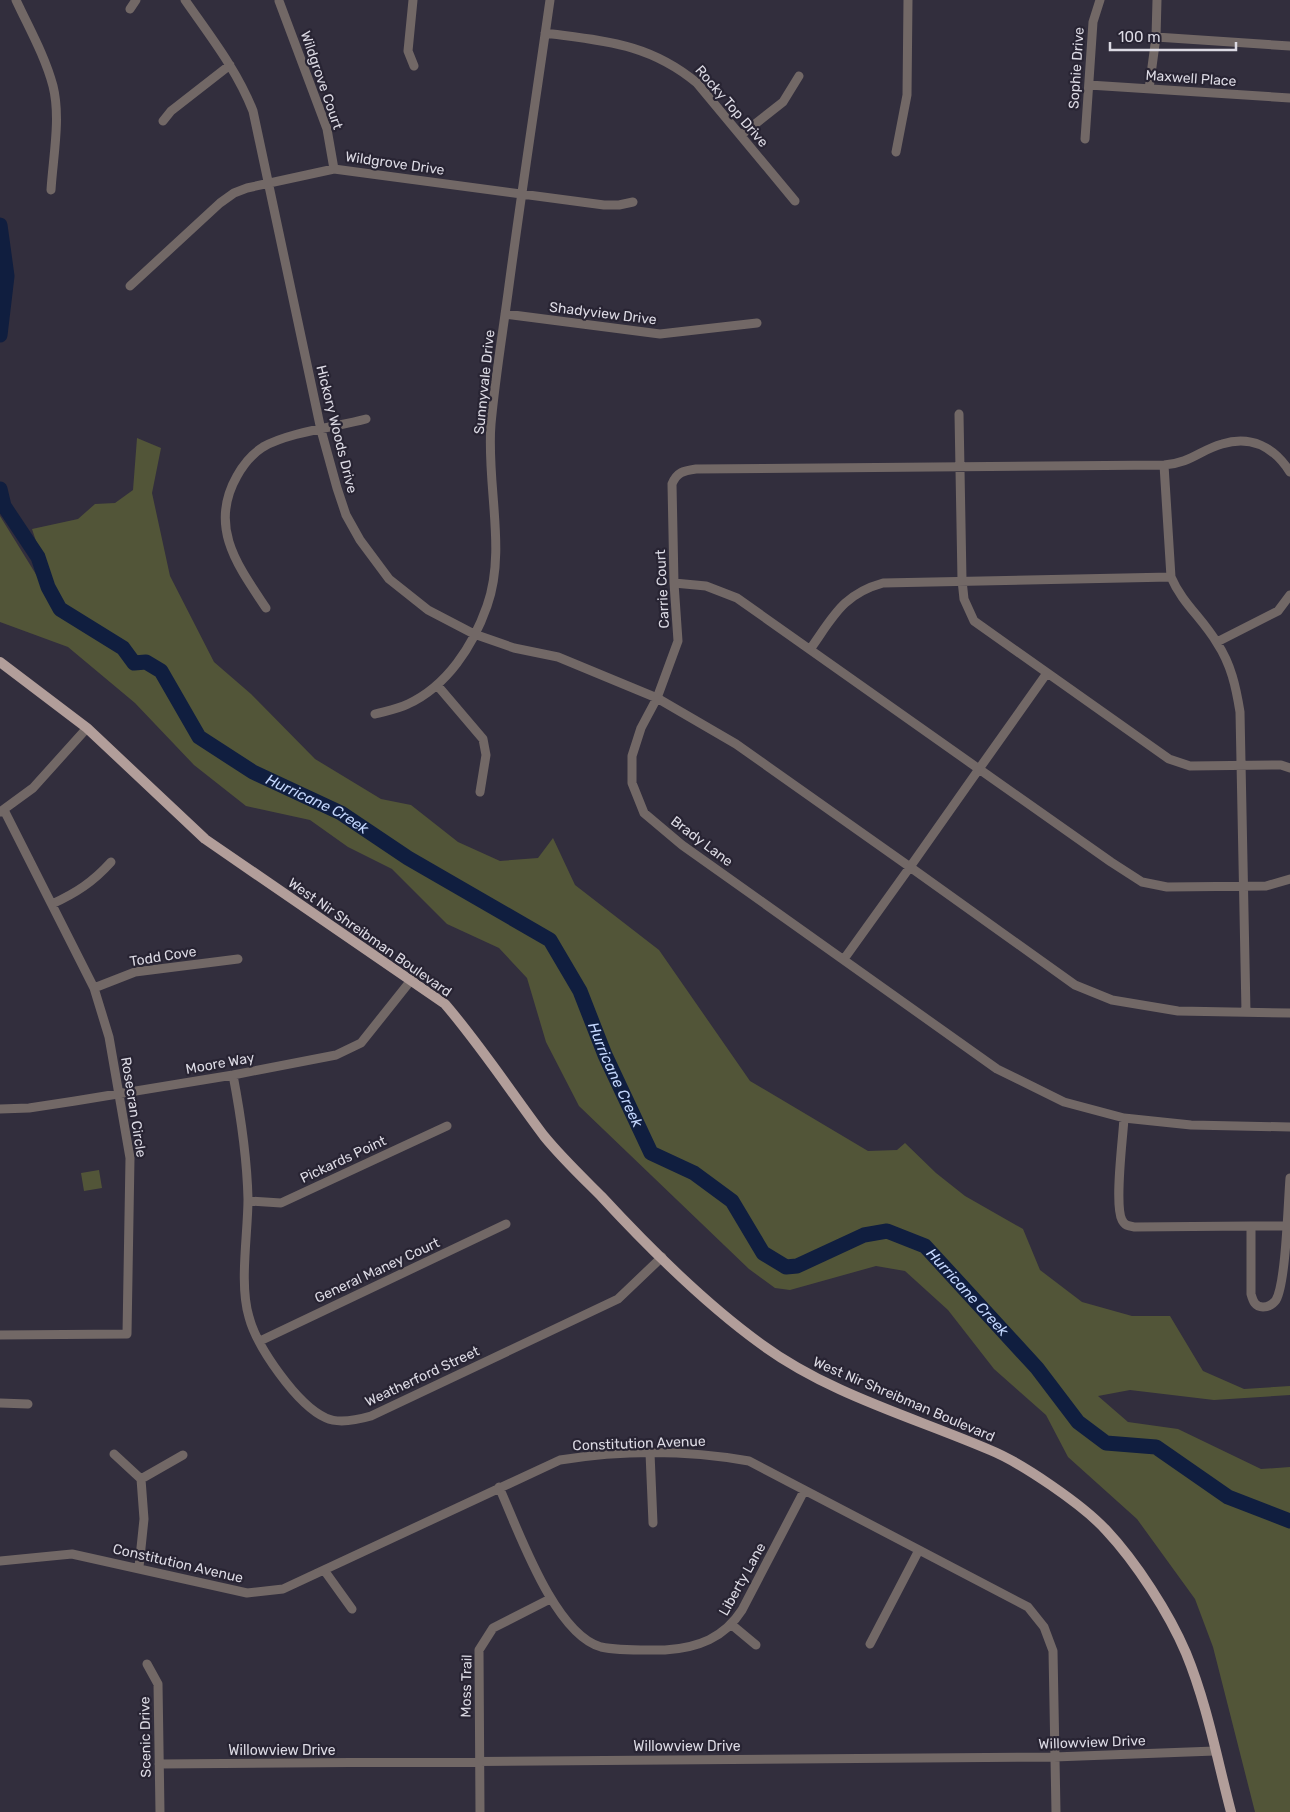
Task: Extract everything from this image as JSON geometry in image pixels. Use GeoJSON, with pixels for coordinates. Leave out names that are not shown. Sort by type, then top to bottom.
{"type":"FeatureCollection","features":[{"type":"Feature","properties":{"kind":"main road","name":"West Nir Shreibman Boulevard"},"geometry":{"type":"LineString","coordinates":[[0,662],[87,728],[205,839],[446,1004],[471,1034],[546,1138],[631,1229],[710,1302],[761,1344],[804,1372],[852,1394],[994,1451],[1052,1486],[1106,1529],[1155,1594],[1186,1653],[1203,1704],[1231,1812]]}},
{"type":"Feature","properties":{"kind":"street"},"geometry":{"type":"LineString","coordinates":[[16,0],[45,62],[53,87],[56,116],[51,190]]}},
{"type":"Feature","properties":{"kind":"street"},"geometry":{"type":"LineString","coordinates":[[130,9],[136,0]]}},
{"type":"Feature","properties":{"kind":"street","name":"Hickory Woods Drive"},"geometry":{"type":"LineString","coordinates":[[185,0],[230,65],[243,87],[253,111],[321,430],[346,515],[372,559],[407,595],[428,610],[474,634],[514,648],[558,657],[657,698],[736,744],[1075,985],[1112,1000],[1178,1011],[1290,1013]]}},
{"type":"Feature","properties":{"kind":"street"},"geometry":{"type":"LineString","coordinates":[[413,0],[408,50],[414,66]]}},
{"type":"Feature","properties":{"kind":"street","name":"Sunnyvale Drive"},"geometry":{"type":"LineString","coordinates":[[375,714],[406,705],[437,685],[451,671],[474,634],[487,607],[495,563],[491,429],[521,194],[550,0]]}},
{"type":"Feature","properties":{"kind":"street"},"geometry":{"type":"LineString","coordinates":[[896,152],[907,95],[908,0]]}},
{"type":"Feature","properties":{"kind":"street","name":"Sophie Drive"},"geometry":{"type":"LineString","coordinates":[[1085,139],[1093,22],[1100,0]]}},
{"type":"Feature","properties":{"kind":"street"},"geometry":{"type":"LineString","coordinates":[[1149,89],[1156,37],[1157,0]]}},
{"type":"Feature","properties":{"kind":"street","name":"Wildgrove Court"},"geometry":{"type":"LineString","coordinates":[[280,1],[327,129],[334,169]]}},
{"type":"Feature","properties":{"kind":"street","name":"Rocky Top Drive"},"geometry":{"type":"LineString","coordinates":[[545,33],[618,43],[658,56],[678,67],[697,83],[795,201]]}},
{"type":"Feature","properties":{"kind":"street"},"geometry":{"type":"LineString","coordinates":[[1156,37],[1290,46]]}},
{"type":"Feature","properties":{"kind":"street"},"geometry":{"type":"LineString","coordinates":[[163,121],[171,111],[230,65]]}},
{"type":"Feature","properties":{"kind":"street"},"geometry":{"type":"LineString","coordinates":[[741,136],[783,102],[799,76]]}},
{"type":"Feature","properties":{"kind":"street","name":"Maxwell Place"},"geometry":{"type":"LineString","coordinates":[[1089,85],[1290,98]]}},
{"type":"Feature","properties":{"kind":"street","name":"Wildgrove Drive"},"geometry":{"type":"LineString","coordinates":[[130,286],[220,203],[234,193],[269,183],[334,169],[604,205],[619,205],[633,202]]}},
{"type":"Feature","properties":{"kind":"street","name":"Shadyview Drive"},"geometry":{"type":"LineString","coordinates":[[505,314],[660,334],[757,323]]}},
{"type":"Feature","properties":{"kind":"street"},"geometry":{"type":"LineString","coordinates":[[959,414],[962,580],[964,599],[974,621],[1169,759],[1190,766],[1281,765],[1290,768]]}},
{"type":"Feature","properties":{"kind":"street"},"geometry":{"type":"LineString","coordinates":[[266,608],[234,560],[228,542],[225,524],[229,495],[242,469],[262,448],[287,438],[366,419]]}},
{"type":"Feature","properties":{"kind":"street"},"geometry":{"type":"LineString","coordinates":[[959,466],[1164,465],[1189,460],[1220,444],[1241,440],[1258,442],[1268,448],[1282,459],[1290,472]]}},
{"type":"Feature","properties":{"kind":"street"},"geometry":{"type":"LineString","coordinates":[[1164,465],[1170,577],[1178,593],[1217,642],[1235,682],[1240,712],[1246,1012]]}},
{"type":"Feature","properties":{"kind":"street","name":"Carrie Court"},"geometry":{"type":"LineString","coordinates":[[657,698],[678,641],[674,583],[672,484],[675,476],[682,471],[696,469],[959,466]]}},
{"type":"Feature","properties":{"kind":"street"},"geometry":{"type":"LineString","coordinates":[[811,648],[836,612],[858,592],[883,583],[1170,577]]}},
{"type":"Feature","properties":{"kind":"street"},"geometry":{"type":"LineString","coordinates":[[674,583],[686,586],[706,586],[737,598],[811,648],[979,769],[1142,882],[1167,887],[1266,886],[1290,879]]}},
{"type":"Feature","properties":{"kind":"street"},"geometry":{"type":"LineString","coordinates":[[1217,642],[1278,611],[1290,595]]}},
{"type":"Feature","properties":{"kind":"street"},"geometry":{"type":"LineString","coordinates":[[844,959],[1047,674]]}},
{"type":"Feature","properties":{"kind":"street"},"geometry":{"type":"LineString","coordinates":[[437,685],[483,738],[486,755],[480,792]]}},
{"type":"Feature","properties":{"kind":"street","name":"Brady Lane"},"geometry":{"type":"LineString","coordinates":[[657,698],[641,728],[632,756],[632,782],[644,814],[706,862],[807,935],[844,959],[997,1069],[1064,1102],[1124,1118],[1191,1125],[1290,1127]]}},
{"type":"Feature","properties":{"kind":"street"},"geometry":{"type":"LineString","coordinates":[[2,811],[33,788],[87,728]]}},
{"type":"Feature","properties":{"kind":"street","name":"Rosecran Circle"},"geometry":{"type":"LineString","coordinates":[[0,1335],[127,1334],[130,1158],[109,1037],[94,988],[2,811]]}},
{"type":"Feature","properties":{"kind":"street"},"geometry":{"type":"LineString","coordinates":[[52,904],[78,892],[96,879],[111,862]]}},
{"type":"Feature","properties":{"kind":"street","name":"Todd Cove"},"geometry":{"type":"LineString","coordinates":[[94,988],[135,972],[238,959]]}},
{"type":"Feature","properties":{"kind":"street","name":"Moore Way"},"geometry":{"type":"LineString","coordinates":[[0,1109],[29,1108],[118,1094],[233,1075],[336,1055],[361,1043],[412,979]]}},
{"type":"Feature","properties":{"kind":"street","name":"Weatherford Street"},"geometry":{"type":"LineString","coordinates":[[233,1075],[246,1146],[248,1201],[245,1273],[248,1316],[279,1374],[310,1406],[326,1418],[351,1421],[370,1416],[618,1299],[662,1257]]}},
{"type":"Feature","properties":{"kind":"street"},"geometry":{"type":"LineString","coordinates":[[1124,1118],[1119,1203],[1122,1221],[1127,1226],[1286,1226]]}},
{"type":"Feature","properties":{"kind":"street","name":"Pickards Point"},"geometry":{"type":"LineString","coordinates":[[248,1201],[280,1203],[447,1126]]}},
{"type":"Feature","properties":{"kind":"street"},"geometry":{"type":"LineString","coordinates":[[1251,1226],[1251,1294],[1254,1303],[1261,1307],[1268,1306],[1275,1302],[1278,1295],[1290,1178]]}},
{"type":"Feature","properties":{"kind":"street","name":"General Maney Court"},"geometry":{"type":"LineString","coordinates":[[260,1341],[506,1224]]}},
{"type":"Feature","properties":{"kind":"street"},"geometry":{"type":"LineString","coordinates":[[0,1403],[28,1404]]}},
{"type":"Feature","properties":{"kind":"street"},"geometry":{"type":"LineString","coordinates":[[650,1453],[653,1523]]}},
{"type":"Feature","properties":{"kind":"street","name":"Constitution Avenue"},"geometry":{"type":"LineString","coordinates":[[0,1561],[72,1554],[139,1567],[248,1593],[283,1588],[560,1460],[582,1456],[650,1453],[709,1454],[749,1461],[1028,1607],[1044,1627],[1053,1651],[1056,1812]]}},
{"type":"Feature","properties":{"kind":"street"},"geometry":{"type":"LineString","coordinates":[[114,1454],[141,1479],[144,1519],[139,1567]]}},
{"type":"Feature","properties":{"kind":"street"},"geometry":{"type":"LineString","coordinates":[[141,1479],[183,1455]]}},
{"type":"Feature","properties":{"kind":"street","name":"Liberty Lane"},"geometry":{"type":"LineString","coordinates":[[499,1487],[550,1599],[572,1629],[600,1646],[650,1650],[684,1649],[711,1641],[732,1625],[742,1610],[804,1491]]}},
{"type":"Feature","properties":{"kind":"street"},"geometry":{"type":"LineString","coordinates":[[870,1644],[919,1550]]}},
{"type":"Feature","properties":{"kind":"street"},"geometry":{"type":"LineString","coordinates":[[324,1570],[352,1609]]}},
{"type":"Feature","properties":{"kind":"street","name":"Moss Trail"},"geometry":{"type":"LineString","coordinates":[[480,1812],[479,1650],[493,1628],[550,1599]]}},
{"type":"Feature","properties":{"kind":"street"},"geometry":{"type":"LineString","coordinates":[[732,1625],[756,1645]]}},
{"type":"Feature","properties":{"kind":"street","name":"Scenic Drive"},"geometry":{"type":"LineString","coordinates":[[147,1664],[158,1684],[160,1812]]}},
{"type":"Feature","properties":{"kind":"street","name":"Willowview Drive"},"geometry":{"type":"LineString","coordinates":[[159,1764],[1054,1757],[1215,1752]]}},
{"type":"Feature","properties":{"kind":"green space"},"geometry":{"type":"Polygon","coordinates":[[[137,438],[161,448],[152,493],[170,576],[214,662],[251,694],[315,759],[381,799],[411,805],[458,842],[500,861],[538,858],[553,838],[575,885],[659,950],[750,1081],[868,1151],[897,1150],[905,1143],[936,1173],[965,1196],[1023,1229],[1040,1270],[1082,1302],[1132,1316],[1170,1316],[1203,1371],[1244,1389],[1290,1386],[1290,1395],[1214,1400],[1130,1390],[1098,1396],[1128,1422],[1178,1429],[1261,1469],[1290,1467],[1290,1812],[1255,1812],[1213,1647],[1195,1599],[1137,1519],[1068,1457],[1046,1415],[994,1369],[948,1310],[905,1271],[876,1266],[790,1290],[775,1288],[749,1269],[579,1106],[546,1042],[527,978],[499,948],[447,924],[392,869],[348,847],[310,820],[246,806],[194,765],[135,703],[68,647],[0,622],[0,516],[37,576],[45,568],[32,529],[78,519],[95,504],[115,503],[133,490],[137,438]]]}},
{"type":"Feature","properties":{"kind":"green space"},"geometry":{"type":"Polygon","coordinates":[[[99,1170],[102,1188],[84,1191],[81,1173],[99,1170]]]}},
{"type":"Feature","properties":{"kind":"waterway","name":"Hurricane Creek"},"geometry":{"type":"LineString","coordinates":[[0,225],[7,276],[0,335]]}},
{"type":"Feature","properties":{"kind":"waterway","name":"Hurricane Creek"},"geometry":{"type":"LineString","coordinates":[[0,489],[4,506],[38,557],[48,587],[60,609],[123,648],[134,663],[146,662],[161,671],[199,737],[253,772],[341,813],[408,858],[550,940],[580,991],[605,1055],[651,1153],[694,1173],[732,1201],[763,1253],[786,1267],[797,1266],[864,1235],[887,1231],[925,1246],[1037,1368],[1078,1422],[1106,1443],[1156,1447],[1228,1497],[1290,1521]]}}]}
